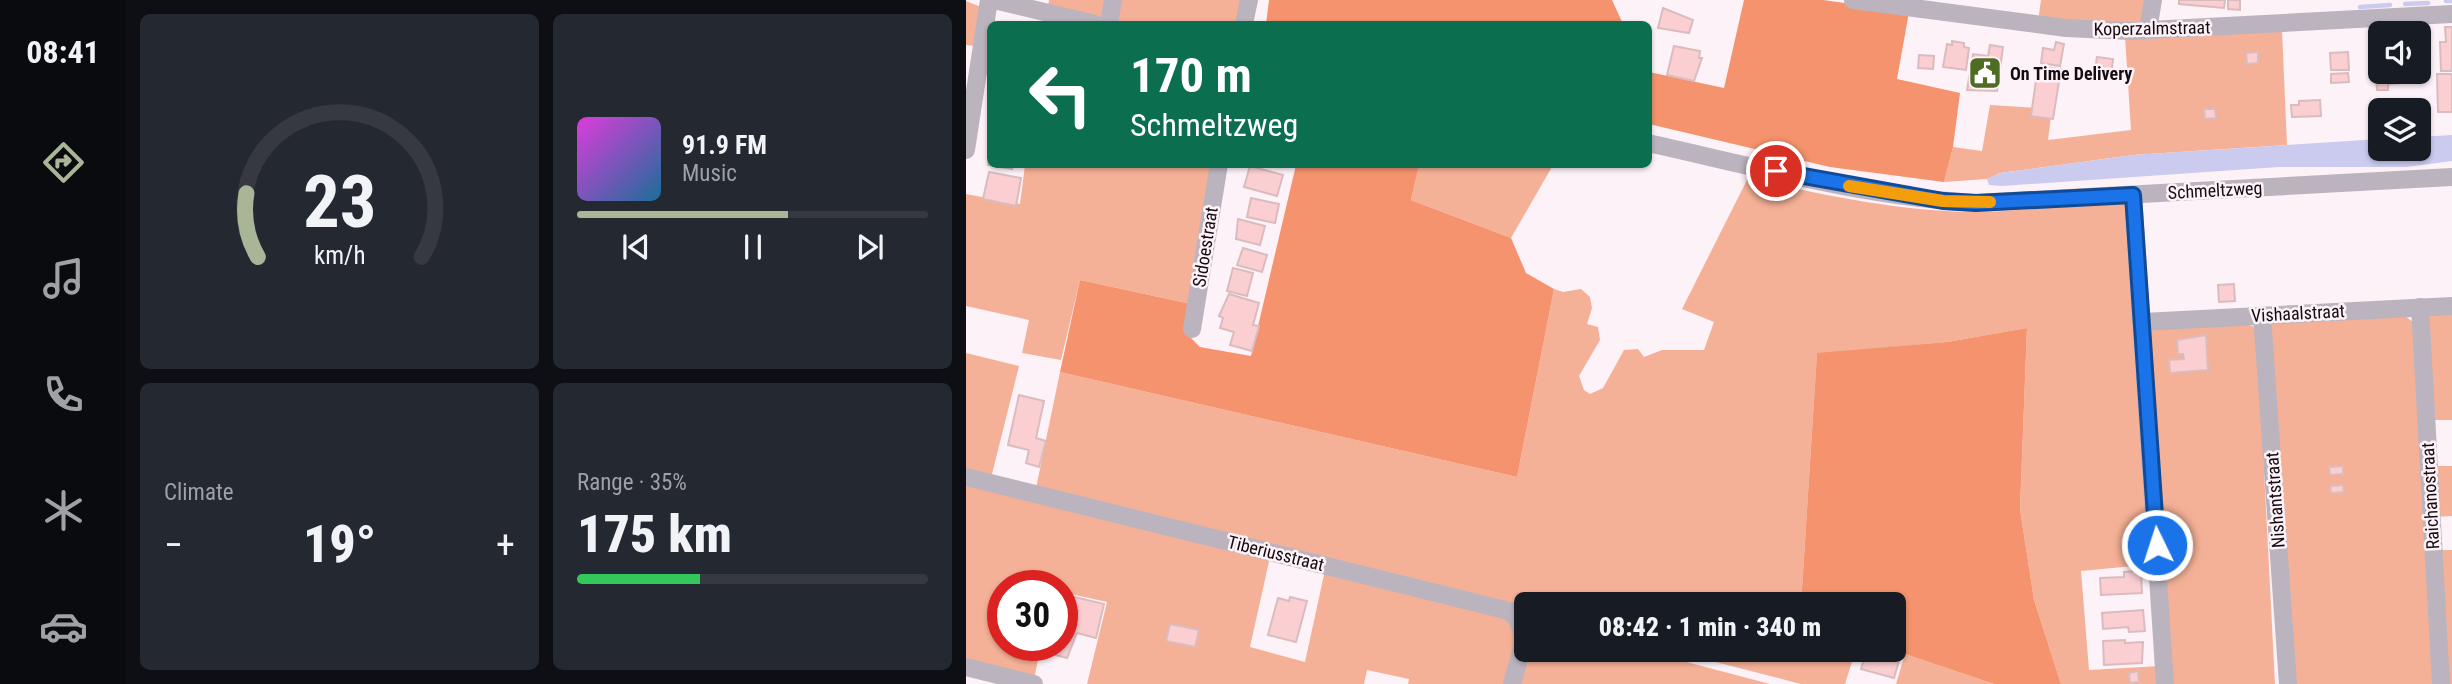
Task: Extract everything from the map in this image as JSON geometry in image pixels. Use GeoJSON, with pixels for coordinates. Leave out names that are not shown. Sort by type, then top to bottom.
{"type":"FeatureCollection","features":[{"type":"Feature","properties":{"kind":"street"},"geometry":{"type":"LineString","coordinates":[[988,21],[992,0],[1082,21]]}},
{"type":"Feature","properties":{"kind":"street"},"geometry":{"type":"LineString","coordinates":[[1110,21],[1113,0]]}},
{"type":"Feature","properties":{"kind":"street"},"geometry":{"type":"LineString","coordinates":[[1245,21],[1249,0]]}},
{"type":"Feature","properties":{"kind":"street","name":"Koperzalmstraat"},"geometry":{"type":"LineString","coordinates":[[1853,0],[2066,28],[2148,30],[2452,14]]}},
{"type":"Feature","properties":{"kind":"street"},"geometry":{"type":"LineString","coordinates":[[2148,30],[2153,0]]}},
{"type":"Feature","properties":{"kind":"street"},"geometry":{"type":"LineString","coordinates":[[966,150],[987,29]]}},
{"type":"Feature","properties":{"kind":"street","name":"Schmeltzweg"},"geometry":{"type":"LineString","coordinates":[[1652,144],[1824,181],[1943,201],[1976,203],[2452,177]]}},
{"type":"Feature","properties":{"kind":"street","name":"Sidoestraat"},"geometry":{"type":"LineString","coordinates":[[1192,329],[1218,168]]}},
{"type":"Feature","properties":{"kind":"street"},"geometry":{"type":"LineString","coordinates":[[2133,195],[2165,684]]}},
{"type":"Feature","properties":{"kind":"street","name":"Vishaalstraat"},"geometry":{"type":"LineString","coordinates":[[2143,322],[2452,306]]}},
{"type":"Feature","properties":{"kind":"street","name":"Raichanostraat"},"geometry":{"type":"LineString","coordinates":[[2420,307],[2441,684]]}},
{"type":"Feature","properties":{"kind":"street","name":"Nishantstraat"},"geometry":{"type":"LineString","coordinates":[[2262,315],[2288,684]]}},
{"type":"Feature","properties":{"kind":"street","name":"Tiberiusstraat"},"geometry":{"type":"LineString","coordinates":[[966,477],[1509,611],[1520,621],[1524,633],[1512,684]]}},
{"type":"Feature","properties":{"kind":"street"},"geometry":{"type":"LineString","coordinates":[[966,667],[1034,684]]}},
{"type":"Feature","properties":{"kind":"shaded area"},"geometry":{"type":"Polygon","coordinates":[[[1049,0],[1244,0],[1240,21],[1116,21],[1048,7],[1049,0]]]}},
{"type":"Feature","properties":{"kind":"shaded area"},"geometry":{"type":"Polygon","coordinates":[[[1269,0],[1612,0],[1622,21],[1266,21],[1269,0]]]}},
{"type":"Feature","properties":{"kind":"shaded area"},"geometry":{"type":"Polygon","coordinates":[[[1744,0],[1823,0],[1909,12],[1897,79],[1960,93],[1953,147],[1944,182],[1830,167],[1652,125],[1652,73],[1724,88],[1744,0]]]}},
{"type":"Feature","properties":{"kind":"shaded area"},"geometry":{"type":"Polygon","coordinates":[[[2041,0],[2150,0],[2143,23],[2038,21],[2041,0]]]}},
{"type":"Feature","properties":{"kind":"shaded area"},"geometry":{"type":"Polygon","coordinates":[[[966,1],[981,7],[975,46],[966,45],[966,1]]]}},
{"type":"Feature","properties":{"kind":"shaded area"},"geometry":{"type":"Polygon","coordinates":[[[2282,30],[2287,145],[2133,155],[2000,173],[1987,179],[1944,182],[1953,147],[1982,151],[1990,105],[2052,109],[2048,140],[2131,130],[2125,36],[2282,30]]]}},
{"type":"Feature","properties":{"kind":"shaded area"},"geometry":{"type":"Polygon","coordinates":[[[1025,168],[1212,168],[1191,304],[1080,280],[1061,360],[1022,353],[1029,320],[966,306],[966,194],[1020,204],[1025,168]]]}},
{"type":"Feature","properties":{"kind":"shaded area"},"geometry":{"type":"Polygon","coordinates":[[[1295,168],[1418,168],[1411,200],[1511,238],[1526,273],[1554,289],[1517,477],[1060,372],[1080,280],[1191,304],[1184,331],[1200,347],[1251,356],[1295,168]]]}},
{"type":"Feature","properties":{"kind":"shaded area"},"geometry":{"type":"Polygon","coordinates":[[[1418,168],[1551,168],[1511,238],[1411,200],[1418,168]]]}},
{"type":"Feature","properties":{"kind":"shaded area"},"geometry":{"type":"Polygon","coordinates":[[[1748,178],[1863,201],[1951,211],[2016,210],[2125,199],[2154,564],[2081,571],[2089,670],[2161,666],[2162,684],[2061,684],[2034,600],[2020,509],[2027,328],[1947,342],[1817,354],[1802,592],[1514,592],[1514,607],[1036,488],[1060,372],[1517,477],[1554,289],[1563,292],[1581,289],[1590,297],[1592,308],[1587,324],[1598,327],[1600,340],[1579,376],[1584,390],[1590,394],[1603,388],[1624,350],[1638,349],[1644,357],[1662,350],[1704,350],[1714,322],[1682,309],[1748,178]]]}},
{"type":"Feature","properties":{"kind":"shaded area"},"geometry":{"type":"Polygon","coordinates":[[[2452,309],[2452,420],[2430,420],[2427,313],[2452,309]]]}},
{"type":"Feature","properties":{"kind":"shaded area"},"geometry":{"type":"Polygon","coordinates":[[[2405,316],[2413,322],[2437,684],[2287,684],[2268,325],[2273,320],[2405,316]]]}},
{"type":"Feature","properties":{"kind":"shaded area"},"geometry":{"type":"Polygon","coordinates":[[[2255,327],[2257,333],[2275,684],[2169,684],[2148,337],[2151,328],[2255,327]]]}},
{"type":"Feature","properties":{"kind":"shaded area"},"geometry":{"type":"Polygon","coordinates":[[[2027,328],[2020,509],[2034,600],[2061,684],[1994,684],[1906,654],[1906,592],[1802,592],[1817,353],[1947,342],[2027,328]]]}},
{"type":"Feature","properties":{"kind":"shaded area"},"geometry":{"type":"Polygon","coordinates":[[[966,353],[1019,366],[991,478],[966,472],[966,353]]]}},
{"type":"Feature","properties":{"kind":"shaded area"},"geometry":{"type":"Polygon","coordinates":[[[2432,466],[2452,466],[2452,516],[2434,517],[2432,466]]]}},
{"type":"Feature","properties":{"kind":"shaded area"},"geometry":{"type":"Polygon","coordinates":[[[966,482],[1270,557],[1250,647],[1305,662],[1325,570],[1504,614],[1514,623],[1514,647],[1507,684],[1408,684],[1409,679],[1367,670],[1364,684],[1087,684],[1107,602],[1078,596],[1078,570],[987,570],[987,661],[1038,661],[1034,679],[966,662],[966,482]]]}},
{"type":"Feature","properties":{"kind":"shaded area"},"geometry":{"type":"Polygon","coordinates":[[[2437,550],[2452,550],[2452,684],[2445,684],[2437,550]]]}},
{"type":"Feature","properties":{"kind":"shaded area"},"geometry":{"type":"Polygon","coordinates":[[[1906,654],[1994,684],[1896,684],[1903,662],[1906,662],[1906,654]]]}},
{"type":"Feature","properties":{"kind":"shaded area"},"geometry":{"type":"Polygon","coordinates":[[[1521,662],[1686,662],[1770,684],[1513,684],[1521,662]]]}},
{"type":"Feature","properties":{"kind":"shaded area"},"geometry":{"type":"Polygon","coordinates":[[[1716,662],[1852,662],[1845,684],[1801,684],[1716,662]]]}},
{"type":"Feature","properties":{"kind":"water"},"geometry":{"type":"Polygon","coordinates":[[[2452,135],[2452,161],[2407,167],[2279,167],[2001,186],[1989,185],[1987,179],[2000,173],[2133,155],[2368,140],[2368,161],[2431,161],[2431,136],[2452,135]]]}},
{"type":"Feature","properties":{"kind":"building"},"geometry":{"type":"Polygon","coordinates":[[[2179,0],[2225,0],[2224,8],[2179,4],[2179,0]]]}},
{"type":"Feature","properties":{"kind":"building"},"geometry":{"type":"Polygon","coordinates":[[[2228,0],[2240,0],[2240,10],[2228,9],[2228,0]]]}},
{"type":"Feature","properties":{"kind":"building"},"geometry":{"type":"Polygon","coordinates":[[[1663,8],[1693,20],[1689,33],[1658,28],[1663,8]]]}},
{"type":"Feature","properties":{"kind":"building"},"geometry":{"type":"Polygon","coordinates":[[[2445,27],[2452,27],[2452,71],[2441,71],[2440,42],[2446,42],[2445,27]]]}},
{"type":"Feature","properties":{"kind":"building"},"geometry":{"type":"Polygon","coordinates":[[[1952,41],[1964,43],[1964,47],[1969,48],[1966,70],[1943,67],[1947,44],[1952,45],[1952,41]]]}},
{"type":"Feature","properties":{"kind":"building"},"geometry":{"type":"Polygon","coordinates":[[[2056,42],[2064,44],[2060,66],[2041,63],[2043,48],[2054,50],[2056,42]]]}},
{"type":"Feature","properties":{"kind":"building","name":"On Time Delivery"},"geometry":{"type":"Polygon","coordinates":[[[1990,45],[2003,47],[1997,91],[1967,90],[1973,54],[1988,56],[1990,45]]]}},
{"type":"Feature","properties":{"kind":"building"},"geometry":{"type":"Polygon","coordinates":[[[1674,46],[1700,51],[1699,58],[1702,58],[1694,81],[1667,75],[1674,46]]]}},
{"type":"Feature","properties":{"kind":"building"},"geometry":{"type":"Polygon","coordinates":[[[2258,52],[2258,63],[2247,64],[2246,53],[2258,52]]]}},
{"type":"Feature","properties":{"kind":"building"},"geometry":{"type":"Polygon","coordinates":[[[2348,52],[2349,70],[2331,70],[2330,53],[2348,52]]]}},
{"type":"Feature","properties":{"kind":"building"},"geometry":{"type":"Polygon","coordinates":[[[1919,55],[1934,56],[1933,69],[1918,68],[1919,55]]]}},
{"type":"Feature","properties":{"kind":"building"},"geometry":{"type":"Polygon","coordinates":[[[2097,57],[2113,59],[2111,77],[2094,75],[2097,57]]]}},
{"type":"Feature","properties":{"kind":"building"},"geometry":{"type":"Polygon","coordinates":[[[2038,66],[2061,69],[2053,119],[2031,116],[2038,66]]]}},
{"type":"Feature","properties":{"kind":"building"},"geometry":{"type":"Polygon","coordinates":[[[2348,73],[2349,82],[2331,83],[2331,74],[2348,73]]]}},
{"type":"Feature","properties":{"kind":"building"},"geometry":{"type":"Polygon","coordinates":[[[2437,74],[2452,74],[2452,112],[2438,112],[2437,74]]]}},
{"type":"Feature","properties":{"kind":"building"},"geometry":{"type":"Polygon","coordinates":[[[2376,84],[2388,84],[2388,90],[2377,90],[2376,84]]]}},
{"type":"Feature","properties":{"kind":"building"},"geometry":{"type":"Polygon","coordinates":[[[2320,100],[2321,116],[2292,117],[2291,105],[2299,105],[2299,101],[2320,100]]]}},
{"type":"Feature","properties":{"kind":"building"},"geometry":{"type":"Polygon","coordinates":[[[2204,109],[2215,109],[2216,118],[2205,119],[2204,109]]]}},
{"type":"Feature","properties":{"kind":"building"},"geometry":{"type":"Polygon","coordinates":[[[1249,168],[1283,175],[1277,196],[1244,187],[1249,168]]]}},
{"type":"Feature","properties":{"kind":"building"},"geometry":{"type":"Polygon","coordinates":[[[989,172],[1021,178],[1016,206],[983,199],[989,172]]]}},
{"type":"Feature","properties":{"kind":"building"},"geometry":{"type":"Polygon","coordinates":[[[1251,198],[1279,204],[1275,223],[1247,217],[1251,198]]]}},
{"type":"Feature","properties":{"kind":"building"},"geometry":{"type":"Polygon","coordinates":[[[1238,219],[1265,226],[1260,245],[1236,239],[1238,219]]]}},
{"type":"Feature","properties":{"kind":"building"},"geometry":{"type":"Polygon","coordinates":[[[1243,248],[1267,255],[1262,272],[1237,265],[1243,248]]]}},
{"type":"Feature","properties":{"kind":"building"},"geometry":{"type":"Polygon","coordinates":[[[1233,268],[1253,273],[1247,296],[1227,291],[1233,268]]]}},
{"type":"Feature","properties":{"kind":"building"},"geometry":{"type":"Polygon","coordinates":[[[2234,284],[2235,301],[2219,302],[2218,285],[2234,284]]]}},
{"type":"Feature","properties":{"kind":"building"},"geometry":{"type":"Polygon","coordinates":[[[1229,294],[1259,303],[1253,325],[1259,326],[1252,351],[1230,345],[1234,332],[1220,328],[1223,318],[1219,316],[1229,294]]]}},
{"type":"Feature","properties":{"kind":"building"},"geometry":{"type":"Polygon","coordinates":[[[2206,335],[2208,370],[2170,373],[2169,360],[2184,359],[2183,354],[2178,354],[2177,340],[2206,335]]]}},
{"type":"Feature","properties":{"kind":"building"},"geometry":{"type":"Polygon","coordinates":[[[1019,395],[1044,401],[1036,438],[1046,441],[1039,467],[1026,463],[1029,450],[1008,445],[1019,395]]]}},
{"type":"Feature","properties":{"kind":"building"},"geometry":{"type":"Polygon","coordinates":[[[2343,466],[2343,474],[2330,475],[2329,467],[2343,466]]]}},
{"type":"Feature","properties":{"kind":"building"},"geometry":{"type":"Polygon","coordinates":[[[2343,485],[2344,492],[2331,493],[2330,486],[2343,485]]]}},
{"type":"Feature","properties":{"kind":"building"},"geometry":{"type":"Polygon","coordinates":[[[2141,571],[2142,593],[2101,595],[2100,578],[2124,577],[2124,572],[2141,571]]]}},
{"type":"Feature","properties":{"kind":"building"},"geometry":{"type":"Polygon","coordinates":[[[1290,597],[1307,601],[1296,642],[1268,635],[1278,598],[1289,601],[1290,597]]]}},
{"type":"Feature","properties":{"kind":"building"},"geometry":{"type":"Polygon","coordinates":[[[1078,598],[1104,604],[1096,638],[1078,633],[1078,598]]]}},
{"type":"Feature","properties":{"kind":"building"},"geometry":{"type":"Polygon","coordinates":[[[2143,610],[2145,631],[2129,632],[2128,627],[2103,629],[2102,613],[2143,610]]]}},
{"type":"Feature","properties":{"kind":"building"},"geometry":{"type":"Polygon","coordinates":[[[1170,624],[1199,630],[1195,647],[1166,641],[1170,624]]]}},
{"type":"Feature","properties":{"kind":"building"},"geometry":{"type":"Polygon","coordinates":[[[2125,640],[2125,643],[2143,642],[2142,663],[2104,665],[2103,641],[2125,640]]]}},
{"type":"Feature","properties":{"kind":"building"},"geometry":{"type":"Polygon","coordinates":[[[1863,662],[1899,662],[1894,678],[1861,669],[1863,662]]]}},
{"type":"Feature","properties":{"kind":"building"},"geometry":{"type":"Polygon","coordinates":[[[2138,671],[2139,682],[2130,683],[2129,673],[2138,671]]]}},
{"type":"Feature","properties":{"kind":"waterway"},"geometry":{"type":"LineString","coordinates":[[2446,1],[2452,1]]}},
{"type":"Feature","properties":{"kind":"waterway"},"geometry":{"type":"LineString","coordinates":[[2405,4],[2428,3]]}},
{"type":"Feature","properties":{"kind":"waterway"},"geometry":{"type":"LineString","coordinates":[[2360,7],[2390,5]]}},
{"type":"Feature","properties":{"kind":"slow traffic"},"geometry":{"type":"LineString","coordinates":[[1849,186],[1943,201],[1990,202]]}},
{"type":"Feature","properties":{"kind":"place","name":"On Time Delivery"},"geometry":{"type":"Point","coordinates":[1985,73]}},
{"type":"Feature","properties":{"kind":"route"},"geometry":{"type":"LineString","coordinates":[[1776,171],[1943,201],[1976,203],[2133,195],[2157,545]]}}]}
